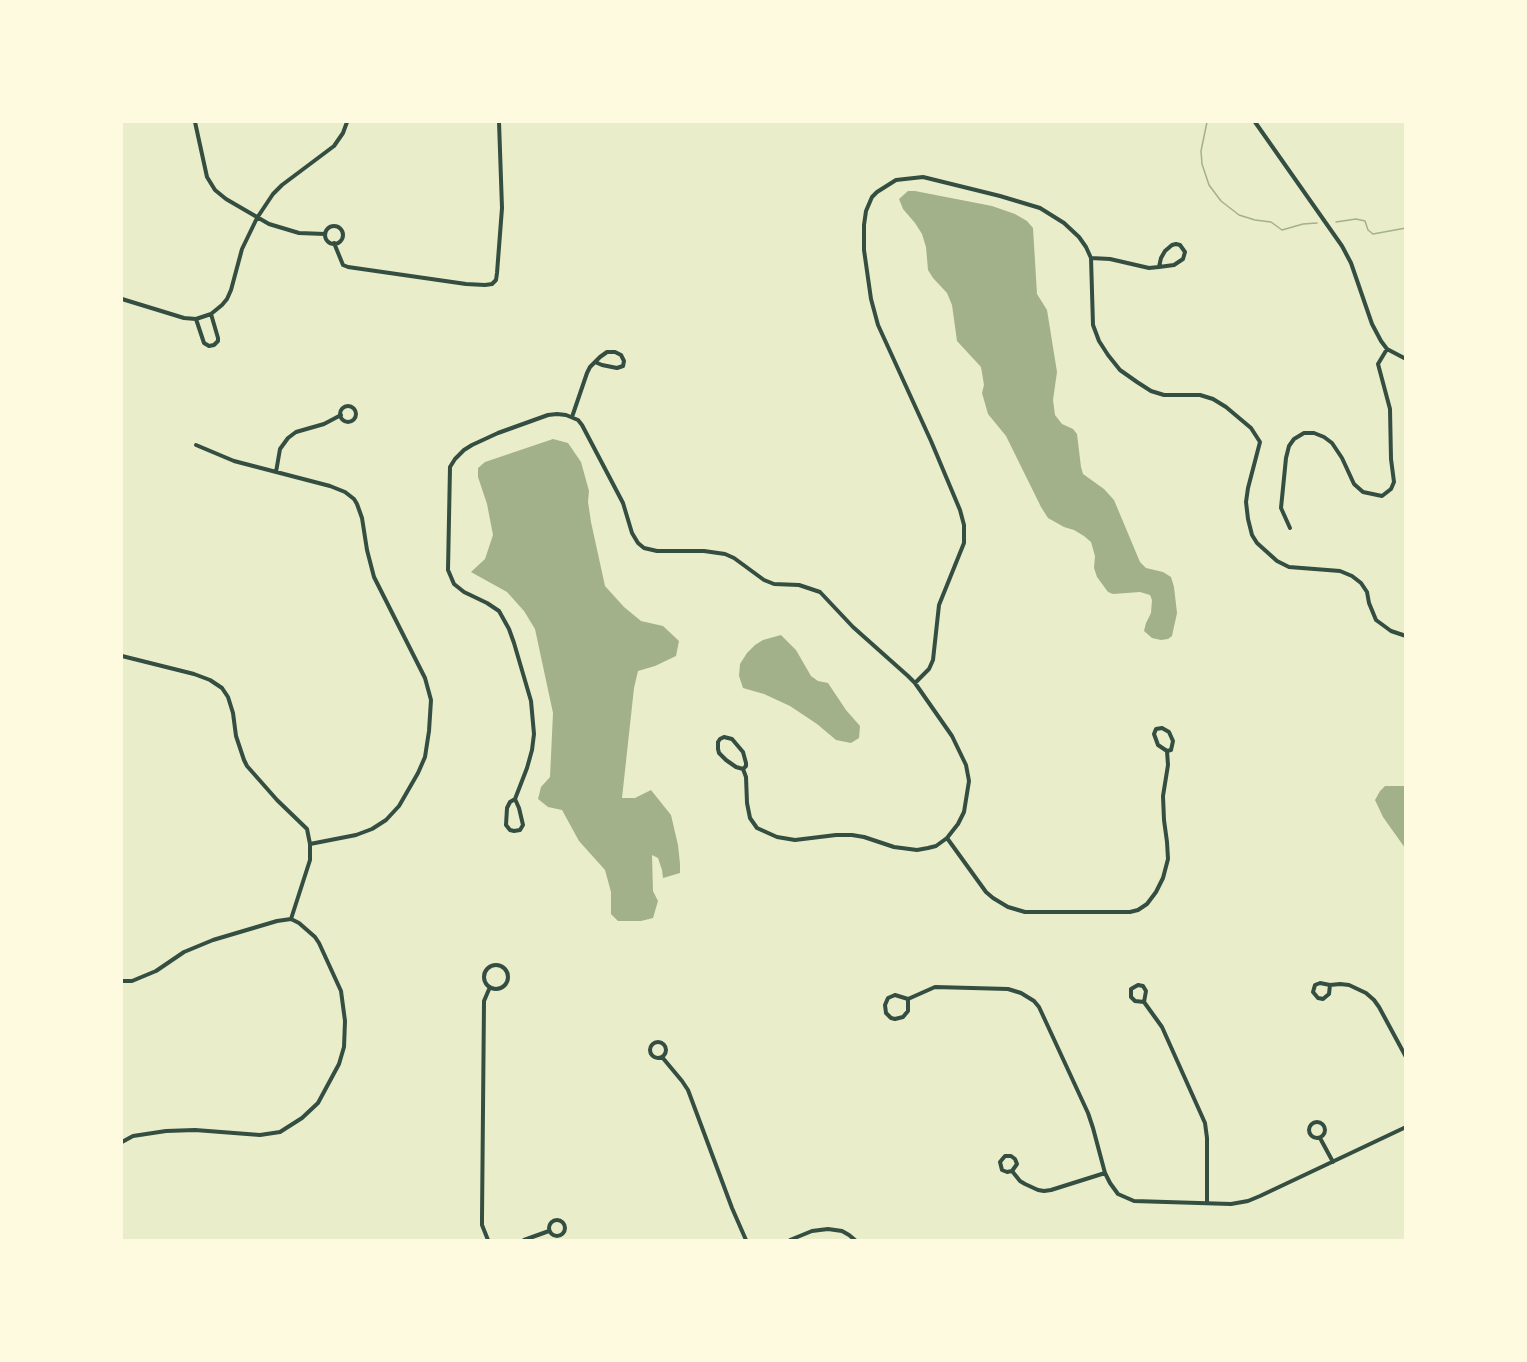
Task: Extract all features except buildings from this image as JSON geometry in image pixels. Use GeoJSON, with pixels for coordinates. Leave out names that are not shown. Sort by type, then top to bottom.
{"type":"FeatureCollection","features":[{"type":"Feature","properties":{"kind":"street"},"geometry":{"type":"LineString","coordinates":[[195,122],[204,166],[212,188],[226,199],[269,224],[299,233],[325,234]]}},
{"type":"Feature","properties":{"kind":"street"},"geometry":{"type":"LineString","coordinates":[[122,299],[184,318],[196,319],[211,314],[227,298],[242,249],[257,218],[273,194],[334,146],[344,133],[347,122]]}},
{"type":"Feature","properties":{"kind":"street"},"geometry":{"type":"LineString","coordinates":[[334,243],[343,265],[348,267],[466,284],[492,284],[496,280],[497,273],[502,208],[500,122]]}},
{"type":"Feature","properties":{"kind":"street"},"geometry":{"type":"LineString","coordinates":[[1255,122],[1342,246],[1353,269],[1372,324],[1381,341],[1387,349],[1406,359]]}},
{"type":"Feature","properties":{"kind":"street"},"geometry":{"type":"LineString","coordinates":[[915,683],[929,669],[933,660],[939,605],[964,543],[964,525],[931,441],[878,325],[867,274],[864,250],[866,211],[877,192],[902,178],[923,177],[1040,207],[1064,223],[1086,247],[1091,258],[1093,325],[1098,341],[1120,370],[1151,391],[1164,395],[1200,395],[1213,399],[1251,428],[1260,441],[1246,502],[1252,536],[1257,543],[1277,561],[1289,567],[1340,571],[1352,576],[1367,592],[1372,614],[1376,620],[1391,631],[1406,636]]}},
{"type":"Feature","properties":{"kind":"street"},"geometry":{"type":"LineString","coordinates":[[335,226],[343,233],[342,239],[334,243],[327,241],[325,234],[329,227],[335,226]]}},
{"type":"Feature","properties":{"kind":"street"},"geometry":{"type":"LineString","coordinates":[[1091,258],[1110,259],[1149,268],[1170,266],[1183,259],[1185,255],[1183,248],[1176,244],[1169,247],[1161,258],[1159,267]]}},
{"type":"Feature","properties":{"kind":"street"},"geometry":{"type":"LineString","coordinates":[[196,319],[202,340],[206,345],[212,346],[219,338],[211,314]]}},
{"type":"Feature","properties":{"kind":"street"},"geometry":{"type":"LineString","coordinates":[[1290,528],[1281,508],[1286,458],[1289,446],[1294,439],[1304,433],[1314,433],[1324,437],[1332,444],[1342,458],[1354,484],[1363,492],[1382,496],[1391,489],[1394,482],[1390,409],[1378,364],[1387,349]]}},
{"type":"Feature","properties":{"kind":"street"},"geometry":{"type":"LineString","coordinates":[[572,417],[587,373],[602,354],[615,352],[624,361],[623,366],[617,368],[596,362]]}},
{"type":"Feature","properties":{"kind":"street"},"geometry":{"type":"LineString","coordinates":[[350,406],[356,411],[356,416],[350,422],[343,420],[341,415],[341,410],[345,407],[350,406]]}},
{"type":"Feature","properties":{"kind":"street"},"geometry":{"type":"LineString","coordinates":[[276,472],[280,449],[288,438],[296,432],[324,424],[341,415]]}},
{"type":"Feature","properties":{"kind":"street"},"geometry":{"type":"LineString","coordinates":[[515,799],[523,825],[520,830],[514,831],[506,825],[508,805],[515,799],[532,750],[534,734],[531,701],[514,643],[499,611],[454,584],[448,570],[450,467],[464,450],[498,433],[548,415],[566,415],[578,420],[582,425],[623,503],[632,533],[644,548],[657,551],[704,551],[725,554],[764,580],[774,584],[799,585],[820,592],[915,683],[952,736],[966,765],[969,781],[964,812],[958,824],[947,838],[936,846],[917,850],[894,847],[852,835],[795,840],[777,837],[757,828],[750,818],[746,777],[743,769]]}},
{"type":"Feature","properties":{"kind":"street"},"geometry":{"type":"LineString","coordinates":[[196,445],[234,461],[330,486],[345,492],[357,504],[374,577],[425,678],[431,700],[424,757],[418,773],[399,806],[386,820],[356,836],[310,844]]}},
{"type":"Feature","properties":{"kind":"street"},"geometry":{"type":"LineString","coordinates":[[122,656],[210,680],[222,688],[228,697],[236,736],[247,766],[307,829],[310,860],[291,919]]}},
{"type":"Feature","properties":{"kind":"street"},"geometry":{"type":"LineString","coordinates":[[1165,728],[1170,734],[1173,741],[1172,747],[1167,752],[1156,743],[1154,734],[1156,729],[1165,728]]}},
{"type":"Feature","properties":{"kind":"street"},"geometry":{"type":"LineString","coordinates":[[728,737],[739,746],[745,756],[746,766],[743,769],[736,767],[719,753],[717,746],[720,739],[728,737]]}},
{"type":"Feature","properties":{"kind":"street"},"geometry":{"type":"LineString","coordinates":[[947,838],[980,886],[993,898],[1008,907],[1025,912],[1130,912],[1138,910],[1147,904],[1156,892],[1168,859],[1163,796],[1168,765],[1167,752]]}},
{"type":"Feature","properties":{"kind":"street"},"geometry":{"type":"LineString","coordinates":[[122,981],[132,981],[156,971],[184,952],[213,940],[291,919],[315,937],[341,991],[345,1021],[344,1047],[336,1072],[318,1103],[302,1118],[275,1133],[260,1135],[195,1130],[166,1131],[133,1136],[122,1142]]}},
{"type":"Feature","properties":{"kind":"street"},"geometry":{"type":"LineString","coordinates":[[496,965],[504,967],[508,977],[506,984],[497,989],[490,987],[485,981],[486,970],[496,965]]}},
{"type":"Feature","properties":{"kind":"street"},"geometry":{"type":"LineString","coordinates":[[1330,985],[1326,998],[1321,999],[1314,995],[1313,990],[1317,984],[1322,982],[1330,985],[1349,985],[1366,993],[1374,1000],[1406,1057]]}},
{"type":"Feature","properties":{"kind":"street"},"geometry":{"type":"LineString","coordinates":[[1144,1002],[1145,988],[1138,985],[1133,987],[1130,992],[1131,997],[1135,1001],[1144,1002],[1162,1027],[1206,1123],[1207,1203]]}},
{"type":"Feature","properties":{"kind":"street"},"geometry":{"type":"LineString","coordinates":[[488,1240],[482,1225],[482,1218],[484,1001],[490,987]]}},
{"type":"Feature","properties":{"kind":"street"},"geometry":{"type":"LineString","coordinates":[[908,999],[908,1011],[903,1017],[895,1019],[886,1013],[885,1005],[888,998],[895,995],[908,999],[935,987],[1008,989],[1034,1000],[1088,1113],[1104,1173],[1118,1194],[1134,1201],[1231,1204],[1248,1201],[1406,1127]]}},
{"type":"Feature","properties":{"kind":"street"},"geometry":{"type":"LineString","coordinates":[[658,1042],[664,1046],[665,1053],[662,1057],[657,1058],[651,1053],[653,1044],[658,1042]]}},
{"type":"Feature","properties":{"kind":"street"},"geometry":{"type":"LineString","coordinates":[[662,1057],[688,1090],[746,1240]]}},
{"type":"Feature","properties":{"kind":"street"},"geometry":{"type":"LineString","coordinates":[[1318,1121],[1325,1126],[1324,1134],[1320,1138],[1315,1138],[1309,1132],[1309,1127],[1313,1122],[1318,1121]]}},
{"type":"Feature","properties":{"kind":"street"},"geometry":{"type":"LineString","coordinates":[[1320,1138],[1333,1162]]}},
{"type":"Feature","properties":{"kind":"street"},"geometry":{"type":"LineString","coordinates":[[1012,1171],[1016,1167],[1015,1159],[1011,1156],[1003,1158],[1000,1162],[1001,1168],[1005,1171],[1012,1171],[1025,1184],[1044,1191],[1104,1173]]}},
{"type":"Feature","properties":{"kind":"street"},"geometry":{"type":"LineString","coordinates":[[554,1220],[561,1221],[564,1225],[565,1230],[560,1235],[552,1235],[549,1231],[549,1226],[554,1220]]}},
{"type":"Feature","properties":{"kind":"street"},"geometry":{"type":"LineString","coordinates":[[790,1240],[812,1231],[828,1229],[842,1231],[855,1240]]}},
{"type":"Feature","properties":{"kind":"street"},"geometry":{"type":"LineString","coordinates":[[524,1240],[549,1231]]}},
{"type":"Feature","properties":{"kind":"shaded area"},"geometry":{"type":"Polygon","coordinates":[[[908,191],[992,206],[1015,214],[1027,221],[1033,228],[1037,294],[1047,310],[1057,372],[1053,400],[1055,415],[1062,424],[1073,429],[1077,434],[1083,474],[1104,489],[1114,500],[1140,562],[1146,568],[1163,572],[1171,577],[1177,613],[1172,636],[1168,639],[1152,638],[1144,631],[1151,613],[1150,595],[1140,592],[1113,594],[1108,592],[1097,577],[1091,542],[1074,530],[1048,518],[1041,507],[1006,436],[988,414],[982,393],[984,385],[981,367],[957,341],[952,305],[947,293],[928,270],[926,247],[922,234],[903,209],[899,199],[908,191]]]}},
{"type":"Feature","properties":{"kind":"shaded area"},"geometry":{"type":"Polygon","coordinates":[[[553,439],[568,443],[581,462],[589,491],[591,522],[605,586],[624,607],[641,621],[663,626],[679,641],[676,656],[638,671],[634,688],[622,798],[635,798],[651,790],[671,815],[680,864],[680,873],[663,878],[658,858],[652,855],[653,891],[658,901],[653,918],[641,921],[618,921],[611,914],[611,892],[605,870],[579,841],[562,810],[548,807],[538,799],[541,787],[550,777],[553,713],[535,629],[524,611],[507,592],[471,572],[485,559],[493,535],[487,504],[478,477],[478,468],[485,462],[553,439]]]}},
{"type":"Feature","properties":{"kind":"shaded area"},"geometry":{"type":"Polygon","coordinates":[[[781,635],[796,650],[811,676],[818,681],[828,683],[860,726],[859,738],[851,743],[836,740],[790,706],[764,694],[743,688],[739,676],[740,664],[747,653],[763,640],[781,635]]]}},
{"type":"Feature","properties":{"kind":"shaded area"},"geometry":{"type":"Polygon","coordinates":[[[1385,786],[1405,786],[1405,848],[1383,817],[1375,800],[1385,786]]]}},
{"type":"Feature","properties":{"kind":"waterway"},"geometry":{"type":"LineString","coordinates":[[1207,122],[1201,151],[1202,164],[1209,185],[1221,201],[1239,215],[1271,222],[1282,230],[1317,223]]}},
{"type":"Feature","properties":{"kind":"waterway"},"geometry":{"type":"LineString","coordinates":[[1336,222],[1356,219],[1365,221],[1368,230],[1373,234],[1406,228]]}}]}
